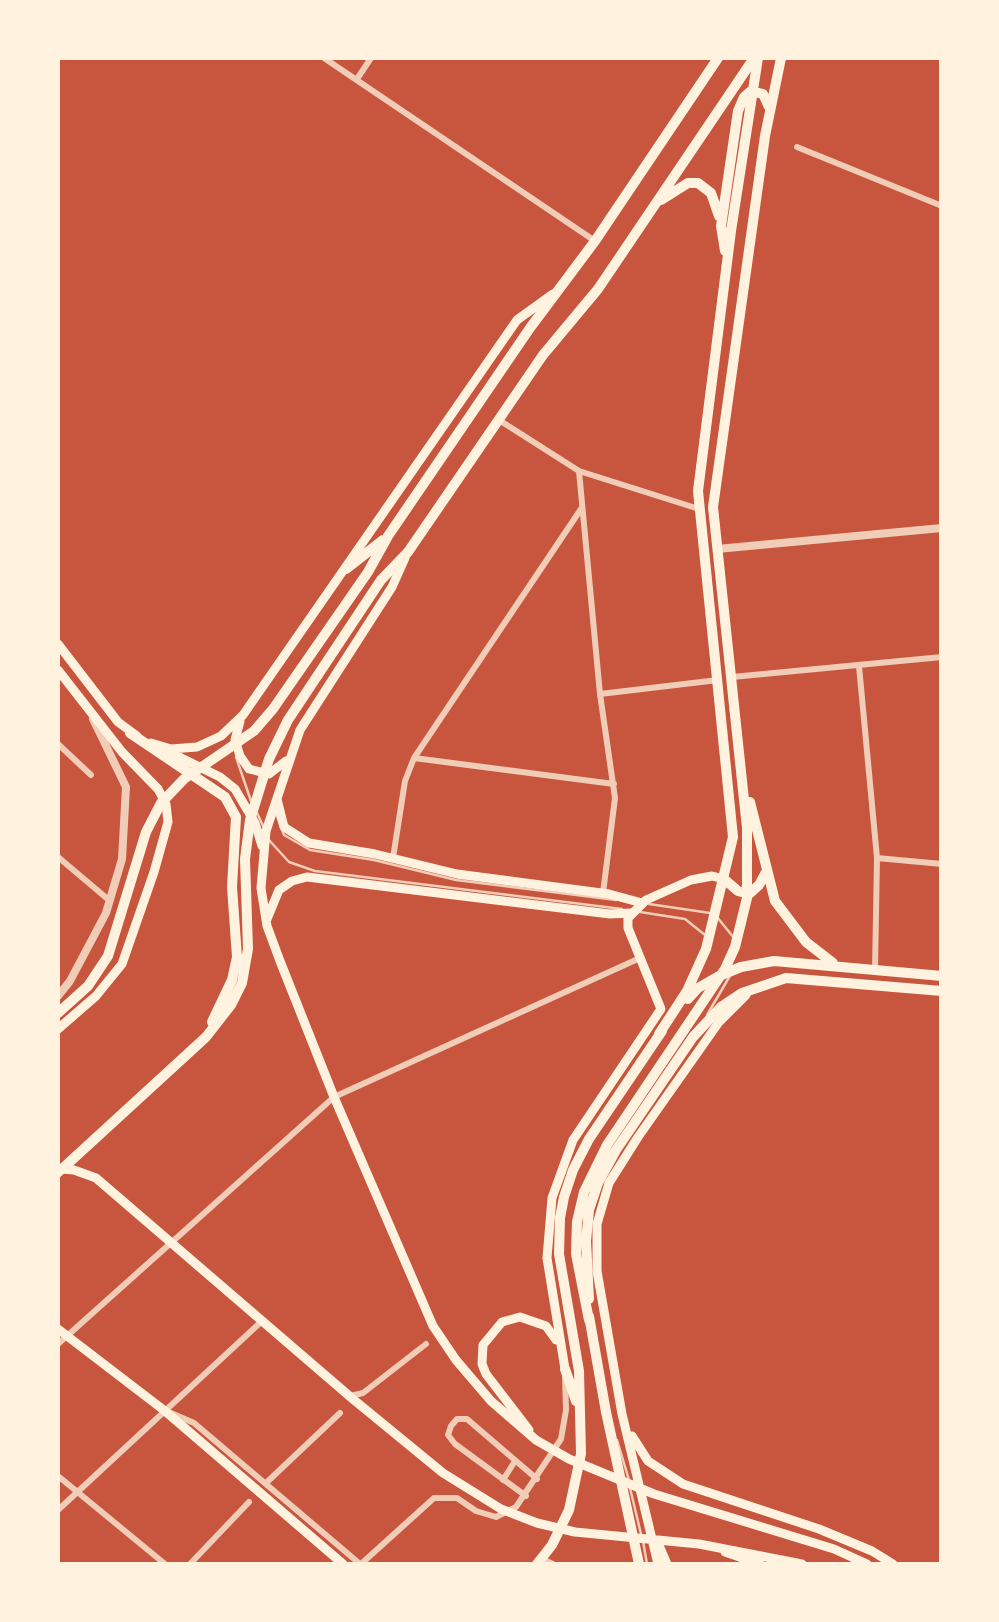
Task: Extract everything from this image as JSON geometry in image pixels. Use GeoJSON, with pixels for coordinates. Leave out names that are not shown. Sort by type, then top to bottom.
{"type":"FeatureCollection","features":[{"type":"Feature","properties":{"kind":"main road"},"geometry":{"type":"LineString","coordinates":[[58,1009],[94,979],[112,944],[146,832],[161,803],[184,780],[263,722],[718,58]]}},
{"type":"Feature","properties":{"kind":"main road"},"geometry":{"type":"LineString","coordinates":[[59,1171],[206,1037],[231,1005],[242,983],[246,962],[245,859],[250,820],[261,782],[288,720],[381,580],[408,552],[544,355],[598,290],[756,58]]}},
{"type":"Feature","properties":{"kind":"main road"},"geometry":{"type":"LineString","coordinates":[[726,229],[756,58]]}},
{"type":"Feature","properties":{"kind":"main road"},"geometry":{"type":"LineString","coordinates":[[639,1564],[577,1269],[579,1206],[591,1174],[724,970],[735,947],[749,884],[747,828],[713,507],[781,58]]}},
{"type":"Feature","properties":{"kind":"main road"},"geometry":{"type":"LineString","coordinates":[[544,1562],[563,1525],[581,1454],[579,1371],[559,1254],[560,1218],[568,1184],[582,1152],[688,990],[716,916],[733,830],[698,491],[727,264],[726,229],[741,103],[748,93],[760,92],[770,113]]}},
{"type":"Feature","properties":{"kind":"main road"},"geometry":{"type":"LineString","coordinates":[[656,204],[684,185],[698,184],[715,200],[726,229]]}},
{"type":"Feature","properties":{"kind":"main road"},"geometry":{"type":"LineString","coordinates":[[145,741],[171,749],[197,747],[221,736],[243,715],[517,320],[557,292]]}},
{"type":"Feature","properties":{"kind":"main road"},"geometry":{"type":"LineString","coordinates":[[471,386],[484,395]]}},
{"type":"Feature","properties":{"kind":"main road"},"geometry":{"type":"LineString","coordinates":[[346,570],[388,536]]}},
{"type":"Feature","properties":{"kind":"main road"},"geometry":{"type":"LineString","coordinates":[[408,552],[392,587],[307,716],[290,755],[266,832],[260,888],[268,926],[334,1096],[434,1326],[456,1360],[491,1401],[536,1440],[606,1476],[834,1549],[867,1564]]}},
{"type":"Feature","properties":{"kind":"main road"},"geometry":{"type":"LineString","coordinates":[[58,644],[118,722],[226,797],[236,817],[232,876],[236,968],[206,1037]]}},
{"type":"Feature","properties":{"kind":"main road"},"geometry":{"type":"LineString","coordinates":[[58,670],[122,752],[158,789],[166,804],[168,822],[122,964],[96,996],[58,1029]]}},
{"type":"Feature","properties":{"kind":"main road"},"geometry":{"type":"LineString","coordinates":[[243,715],[235,740],[243,762],[255,772],[274,772],[290,755]]}},
{"type":"Feature","properties":{"kind":"main road"},"geometry":{"type":"LineString","coordinates":[[130,732],[228,782],[248,810],[263,849]]}},
{"type":"Feature","properties":{"kind":"main road"},"geometry":{"type":"LineString","coordinates":[[740,757],[776,900],[792,926],[822,957],[844,968]]}},
{"type":"Feature","properties":{"kind":"main road"},"geometry":{"type":"LineString","coordinates":[[277,796],[284,827],[300,839],[456,874],[603,892],[642,903]]}},
{"type":"Feature","properties":{"kind":"main road"},"geometry":{"type":"LineString","coordinates":[[565,1369],[548,1258],[552,1198],[573,1140],[662,1009],[628,928],[632,912],[642,903],[696,878],[724,878],[738,891],[750,894],[766,872]]}},
{"type":"Feature","properties":{"kind":"main road"},"geometry":{"type":"LineString","coordinates":[[268,926],[267,914],[278,890],[307,877],[610,914],[632,912]]}},
{"type":"Feature","properties":{"kind":"main road"},"geometry":{"type":"LineString","coordinates":[[659,1034],[698,988],[732,970],[774,961],[942,976]]}},
{"type":"Feature","properties":{"kind":"main road"},"geometry":{"type":"LineString","coordinates":[[589,1320],[586,1241],[589,1210],[598,1183],[693,1037],[721,1007],[761,985],[786,978],[942,991]]}},
{"type":"Feature","properties":{"kind":"main road"},"geometry":{"type":"LineString","coordinates":[[658,1564],[622,1414],[597,1271],[596,1238],[604,1196],[638,1137],[711,1033],[733,1006],[761,985]]}},
{"type":"Feature","properties":{"kind":"main road"},"geometry":{"type":"LineString","coordinates":[[59,1171],[96,1178],[352,1398],[443,1473],[484,1500],[516,1516],[594,1535],[699,1544],[802,1564]]}},
{"type":"Feature","properties":{"kind":"main road"},"geometry":{"type":"LineString","coordinates":[[536,1440],[482,1364],[484,1345],[502,1322],[520,1317],[546,1326],[557,1342],[580,1413]]}},
{"type":"Feature","properties":{"kind":"main road"},"geometry":{"type":"LineString","coordinates":[[60,1336],[165,1411],[344,1564]]}},
{"type":"Feature","properties":{"kind":"main road"},"geometry":{"type":"LineString","coordinates":[[622,1414],[641,1452],[668,1476],[700,1491],[820,1529],[893,1564]]}},
{"type":"Feature","properties":{"kind":"main road"},"geometry":{"type":"LineString","coordinates":[[650,1527],[667,1564]]}},
{"type":"Feature","properties":{"kind":"main road"},"geometry":{"type":"LineString","coordinates":[[699,1544],[760,1564]]}},
{"type":"Feature","properties":{"kind":"street"},"geometry":{"type":"LineString","coordinates":[[324,58],[595,241]]}},
{"type":"Feature","properties":{"kind":"street"},"geometry":{"type":"LineString","coordinates":[[356,79],[371,58]]}},
{"type":"Feature","properties":{"kind":"street"},"geometry":{"type":"LineString","coordinates":[[797,147],[942,206]]}},
{"type":"Feature","properties":{"kind":"street"},"geometry":{"type":"LineString","coordinates":[[498,420],[579,471],[699,510]]}},
{"type":"Feature","properties":{"kind":"street"},"geometry":{"type":"LineString","coordinates":[[579,471],[600,694],[615,798],[603,892]]}},
{"type":"Feature","properties":{"kind":"street"},"geometry":{"type":"LineString","coordinates":[[393,858],[405,781],[414,758],[582,508]]}},
{"type":"Feature","properties":{"kind":"street"},"geometry":{"type":"LineString","coordinates":[[717,548],[942,528]]}},
{"type":"Feature","properties":{"kind":"street"},"geometry":{"type":"LineString","coordinates":[[731,677],[942,657]]}},
{"type":"Feature","properties":{"kind":"street"},"geometry":{"type":"LineString","coordinates":[[859,666],[877,858],[875,970]]}},
{"type":"Feature","properties":{"kind":"street"},"geometry":{"type":"LineString","coordinates":[[600,694],[718,680]]}},
{"type":"Feature","properties":{"kind":"street"},"geometry":{"type":"LineString","coordinates":[[58,996],[89,948],[110,902],[122,859],[126,787],[89,710]]}},
{"type":"Feature","properties":{"kind":"street"},"geometry":{"type":"LineString","coordinates":[[58,744],[91,775]]}},
{"type":"Feature","properties":{"kind":"street"},"geometry":{"type":"LineString","coordinates":[[414,758],[614,784]]}},
{"type":"Feature","properties":{"kind":"street"},"geometry":{"type":"LineString","coordinates":[[58,856],[110,902]]}},
{"type":"Feature","properties":{"kind":"street"},"geometry":{"type":"LineString","coordinates":[[877,858],[942,864]]}},
{"type":"Feature","properties":{"kind":"street"},"geometry":{"type":"LineString","coordinates":[[60,1336],[171,1244],[334,1096],[641,958]]}},
{"type":"Feature","properties":{"kind":"street"},"geometry":{"type":"LineString","coordinates":[[58,1510],[262,1321]]}},
{"type":"Feature","properties":{"kind":"street"},"geometry":{"type":"LineString","coordinates":[[352,1398],[426,1344]]}},
{"type":"Feature","properties":{"kind":"street"},"geometry":{"type":"LineString","coordinates":[[165,1411],[194,1423],[360,1564],[434,1498],[457,1498],[476,1511],[496,1517],[506,1514],[526,1496],[561,1440],[565,1426],[565,1369]]}},
{"type":"Feature","properties":{"kind":"street"},"geometry":{"type":"LineString","coordinates":[[266,1484],[340,1413]]}},
{"type":"Feature","properties":{"kind":"street"},"geometry":{"type":"LineString","coordinates":[[526,1496],[455,1444],[448,1435],[451,1426],[457,1419],[467,1418],[537,1479]]}},
{"type":"Feature","properties":{"kind":"street"},"geometry":{"type":"LineString","coordinates":[[503,1480],[515,1462]]}},
{"type":"Feature","properties":{"kind":"street"},"geometry":{"type":"LineString","coordinates":[[58,1476],[165,1564]]}},
{"type":"Feature","properties":{"kind":"street"},"geometry":{"type":"LineString","coordinates":[[190,1564],[249,1502]]}},
{"type":"Feature","properties":{"kind":"lane"},"geometry":{"type":"LineString","coordinates":[[235,740],[240,776],[266,832],[282,856],[294,865],[314,871],[690,921],[704,934],[706,948]]}},
{"type":"Feature","properties":{"kind":"lane"},"geometry":{"type":"LineString","coordinates":[[277,796],[280,830],[310,850],[374,860],[456,880],[716,916],[730,929],[736,946],[732,970],[693,1037]]}},
{"type":"Feature","properties":{"kind":"lane"},"geometry":{"type":"LineString","coordinates":[[606,1412],[622,1454],[647,1564]]}}]}
